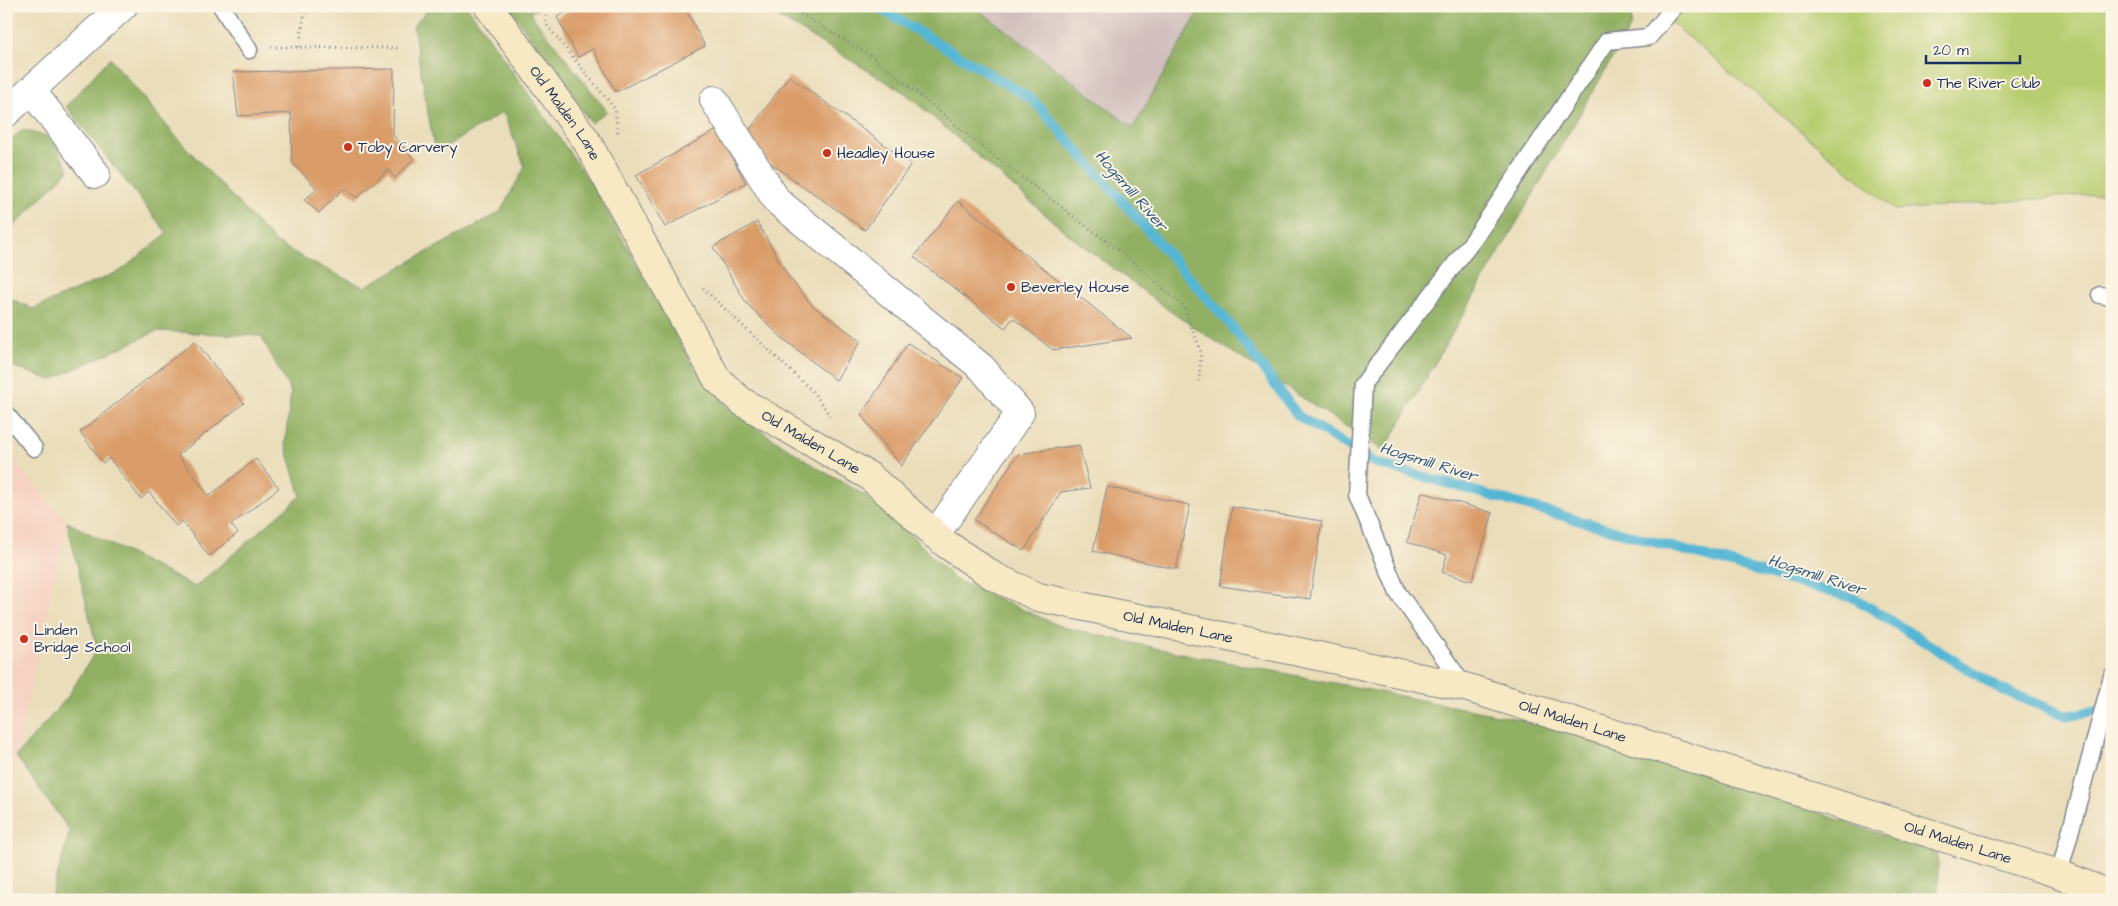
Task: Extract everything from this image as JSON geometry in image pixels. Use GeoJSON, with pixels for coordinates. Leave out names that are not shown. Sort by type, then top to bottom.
{"type":"FeatureCollection","features":[{"type":"Feature","properties":{"kind":"main road","name":"Old Malden Lane"},"geometry":{"type":"LineString","coordinates":[[488,6],[586,140],[717,379],[740,401],[869,476],[936,535],[993,576],[1038,597],[1466,687],[2059,874],[2112,895]]}},
{"type":"Feature","properties":{"kind":"street"},"geometry":{"type":"LineString","coordinates":[[6,112],[122,6]]}},
{"type":"Feature","properties":{"kind":"street"},"geometry":{"type":"LineString","coordinates":[[31,90],[96,174]]}},
{"type":"Feature","properties":{"kind":"street"},"geometry":{"type":"LineString","coordinates":[[714,100],[777,201],[982,368],[1020,413],[936,535]]}},
{"type":"Feature","properties":{"kind":"lane"},"geometry":{"type":"LineString","coordinates":[[221,6],[249,50]]}},
{"type":"Feature","properties":{"kind":"lane"},"geometry":{"type":"LineString","coordinates":[[1466,687],[1398,593],[1357,495],[1363,384],[1474,239],[1607,41],[1648,37],[1675,6]]}},
{"type":"Feature","properties":{"kind":"lane"},"geometry":{"type":"LineString","coordinates":[[6,414],[34,448]]}},
{"type":"Feature","properties":{"kind":"lane"},"geometry":{"type":"LineString","coordinates":[[2059,874],[2112,676]]}},
{"type":"Feature","properties":{"kind":"path"},"geometry":{"type":"LineString","coordinates":[[300,47],[306,6]]}},
{"type":"Feature","properties":{"kind":"path"},"geometry":{"type":"LineString","coordinates":[[544,6],[546,24],[615,109],[618,137]]}},
{"type":"Feature","properties":{"kind":"path"},"geometry":{"type":"LineString","coordinates":[[788,6],[874,58],[990,153],[1118,250],[1184,306],[1202,352],[1199,380]]}},
{"type":"Feature","properties":{"kind":"path"},"geometry":{"type":"LineString","coordinates":[[249,50],[300,47],[398,48]]}},
{"type":"Feature","properties":{"kind":"path"},"geometry":{"type":"LineString","coordinates":[[698,284],[814,393],[831,418]]}},
{"type":"Feature","properties":{"kind":"shaded area"},"geometry":{"type":"Polygon","coordinates":[[[974,6],[1202,6],[1133,128],[974,6]]]}},
{"type":"Feature","properties":{"kind":"shaded area","name":"Linden Bridge School"},"geometry":{"type":"Polygon","coordinates":[[[6,452],[67,522],[16,756],[6,764],[6,452]]]}},
{"type":"Feature","properties":{"kind":"green space"},"geometry":{"type":"Polygon","coordinates":[[[431,6],[467,6],[595,189],[694,367],[733,412],[821,470],[882,505],[954,579],[1062,627],[1160,649],[1590,733],[1938,854],[1938,900],[50,900],[70,831],[16,756],[67,698],[97,649],[67,522],[195,587],[301,496],[285,443],[291,392],[261,336],[157,331],[51,380],[6,364],[6,296],[33,309],[122,270],[167,233],[66,106],[110,58],[178,139],[275,242],[315,264],[364,287],[500,212],[525,167],[503,112],[435,153],[413,26],[431,6]]]}},
{"type":"Feature","properties":{"kind":"green space"},"geometry":{"type":"Polygon","coordinates":[[[508,6],[542,6],[530,13],[607,111],[591,123],[508,6]]]}},
{"type":"Feature","properties":{"kind":"green space"},"geometry":{"type":"Polygon","coordinates":[[[760,6],[974,6],[1133,128],[1202,6],[1632,6],[1631,26],[1384,451],[1174,314],[1070,236],[905,93],[760,6]]]}},
{"type":"Feature","properties":{"kind":"green space","name":"The River Club"},"geometry":{"type":"Polygon","coordinates":[[[1651,6],[2112,6],[2112,193],[1895,210],[1651,6]]]}},
{"type":"Feature","properties":{"kind":"green space"},"geometry":{"type":"Polygon","coordinates":[[[22,130],[51,137],[69,170],[6,234],[6,145],[22,130]]]}},
{"type":"Feature","properties":{"kind":"building"},"geometry":{"type":"Polygon","coordinates":[[[577,6],[684,6],[705,46],[616,92],[593,49],[578,57],[557,17],[577,6]]]}},
{"type":"Feature","properties":{"kind":"building","name":"Toby Carvery"},"geometry":{"type":"Polygon","coordinates":[[[394,69],[393,135],[414,159],[395,178],[388,170],[357,198],[344,188],[319,213],[304,200],[317,189],[292,162],[291,113],[238,116],[233,72],[394,69]]]}},
{"type":"Feature","properties":{"kind":"building","name":"Headley House"},"geometry":{"type":"Polygon","coordinates":[[[789,76],[911,164],[865,230],[741,142],[789,76]]]}},
{"type":"Feature","properties":{"kind":"building"},"geometry":{"type":"Polygon","coordinates":[[[717,130],[746,183],[665,227],[636,175],[717,130]]]}},
{"type":"Feature","properties":{"kind":"building","name":"Beverley House"},"geometry":{"type":"Polygon","coordinates":[[[958,201],[1132,338],[1053,350],[1013,318],[1005,328],[914,257],[958,201]]]}},
{"type":"Feature","properties":{"kind":"building"},"geometry":{"type":"Polygon","coordinates":[[[757,222],[789,277],[813,306],[861,341],[836,380],[781,337],[747,304],[713,247],[757,222]]]}},
{"type":"Feature","properties":{"kind":"building"},"geometry":{"type":"Polygon","coordinates":[[[195,341],[244,403],[178,455],[209,496],[256,459],[279,488],[231,525],[238,533],[209,556],[182,521],[176,526],[149,492],[141,499],[109,458],[103,463],[80,432],[195,341]]]}},
{"type":"Feature","properties":{"kind":"building"},"geometry":{"type":"Polygon","coordinates":[[[908,343],[963,378],[901,466],[861,415],[908,343]]]}},
{"type":"Feature","properties":{"kind":"building"},"geometry":{"type":"Polygon","coordinates":[[[1079,445],[1090,488],[1061,492],[1024,551],[974,520],[1018,454],[1079,445]]]}},
{"type":"Feature","properties":{"kind":"building"},"geometry":{"type":"Polygon","coordinates":[[[1107,487],[1190,505],[1176,569],[1093,551],[1107,487]]]}},
{"type":"Feature","properties":{"kind":"building"},"geometry":{"type":"Polygon","coordinates":[[[1422,492],[1493,513],[1472,581],[1442,572],[1447,555],[1407,542],[1422,492]]]}},
{"type":"Feature","properties":{"kind":"building"},"geometry":{"type":"Polygon","coordinates":[[[1232,507],[1322,521],[1310,599],[1220,586],[1232,507]]]}},
{"type":"Feature","properties":{"kind":"waterway","name":"Hogsmill River"},"geometry":{"type":"LineString","coordinates":[[876,6],[1033,100],[1231,325],[1298,416],[1375,463],[1856,599],[2000,689],[2067,716],[2108,708]]}},
{"type":"Feature","properties":{"kind":"place","name":"The River Club"},"geometry":{"type":"Point","coordinates":[1927,83]}},
{"type":"Feature","properties":{"kind":"place","name":"Toby Carvery"},"geometry":{"type":"Point","coordinates":[348,147]}},
{"type":"Feature","properties":{"kind":"place","name":"Headley House"},"geometry":{"type":"Point","coordinates":[827,153]}},
{"type":"Feature","properties":{"kind":"place","name":"Beverley House"},"geometry":{"type":"Point","coordinates":[1011,287]}},
{"type":"Feature","properties":{"kind":"place","name":"Linden Bridge School"},"geometry":{"type":"Point","coordinates":[24,639]}}]}
